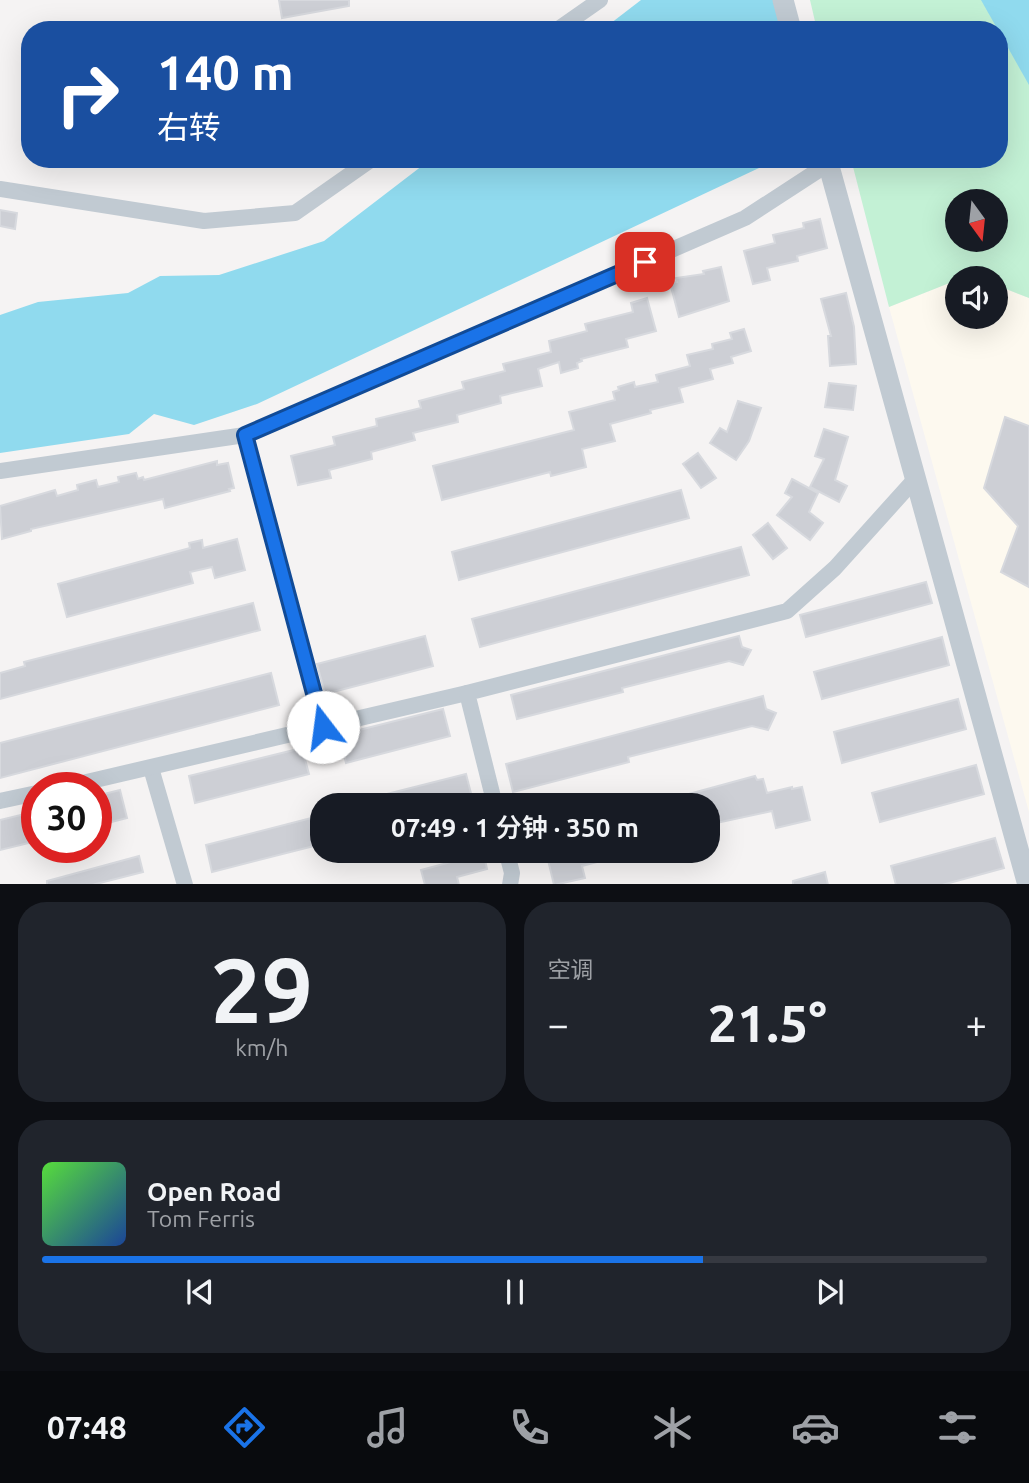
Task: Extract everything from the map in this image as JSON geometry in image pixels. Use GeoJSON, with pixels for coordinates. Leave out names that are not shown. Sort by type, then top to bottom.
{"type":"FeatureCollection","features":[{"type":"Feature","properties":{"kind":"street"},"geometry":{"type":"LineString","coordinates":[[571,21],[600,0]]}},
{"type":"Feature","properties":{"kind":"street"},"geometry":{"type":"LineString","coordinates":[[783,0],[789,21]]}},
{"type":"Feature","properties":{"kind":"street"},"geometry":{"type":"LineString","coordinates":[[0,189],[204,221],[295,213],[359,168]]}},
{"type":"Feature","properties":{"kind":"street"},"geometry":{"type":"LineString","coordinates":[[0,471],[245,435],[745,218],[819,168]]}},
{"type":"Feature","properties":{"kind":"street"},"geometry":{"type":"LineString","coordinates":[[830,168],[1028,884]]}},
{"type":"Feature","properties":{"kind":"street"},"geometry":{"type":"LineString","coordinates":[[245,435],[323,727]]}},
{"type":"Feature","properties":{"kind":"street"},"geometry":{"type":"LineString","coordinates":[[112,777],[467,693],[787,611],[835,568],[916,478]]}},
{"type":"Feature","properties":{"kind":"street"},"geometry":{"type":"LineString","coordinates":[[467,693],[492,793]]}},
{"type":"Feature","properties":{"kind":"street"},"geometry":{"type":"LineString","coordinates":[[151,768],[185,884]]}},
{"type":"Feature","properties":{"kind":"street"},"geometry":{"type":"LineString","coordinates":[[0,800],[21,796]]}},
{"type":"Feature","properties":{"kind":"street"},"geometry":{"type":"LineString","coordinates":[[509,863],[512,873],[510,884]]}},
{"type":"Feature","properties":{"kind":"shaded area"},"geometry":{"type":"Polygon","coordinates":[[[945,285],[945,329],[1008,329],[1008,290],[1029,298],[1029,812],[889,307],[945,285]]]}},
{"type":"Feature","properties":{"kind":"green space"},"geometry":{"type":"Polygon","coordinates":[[[810,0],[1029,0],[1029,298],[1008,290],[1008,266],[945,266],[945,285],[889,307],[853,168],[1008,168],[1008,21],[815,21],[810,0]]]}},
{"type":"Feature","properties":{"kind":"water"},"geometry":{"type":"Polygon","coordinates":[[[641,0],[783,0],[789,21],[614,21],[641,0]]]}},
{"type":"Feature","properties":{"kind":"water"},"geometry":{"type":"Polygon","coordinates":[[[981,0],[1029,0],[1029,85],[1008,48],[1008,21],[993,21],[981,0]]]}},
{"type":"Feature","properties":{"kind":"water"},"geometry":{"type":"Polygon","coordinates":[[[419,168],[759,168],[257,404],[194,425],[154,414],[129,434],[0,453],[0,315],[38,302],[128,293],[160,276],[219,275],[324,241],[419,168]]]}},
{"type":"Feature","properties":{"kind":"building"},"geometry":{"type":"Polygon","coordinates":[[[279,0],[349,0],[349,6],[282,18],[279,0]]]}},
{"type":"Feature","properties":{"kind":"building"},"geometry":{"type":"Polygon","coordinates":[[[0,210],[17,213],[15,229],[0,226],[0,210]]]}},
{"type":"Feature","properties":{"kind":"building"},"geometry":{"type":"Polygon","coordinates":[[[820,219],[827,248],[797,256],[798,261],[767,268],[770,280],[753,284],[744,251],[775,243],[773,235],[804,228],[803,223],[820,219]]]}},
{"type":"Feature","properties":{"kind":"building"},"geometry":{"type":"Polygon","coordinates":[[[721,267],[729,301],[679,317],[670,283],[677,282],[676,278],[704,274],[703,271],[721,267]]]}},
{"type":"Feature","properties":{"kind":"building"},"geometry":{"type":"Polygon","coordinates":[[[846,293],[854,327],[856,364],[830,366],[828,336],[831,336],[821,299],[846,293]]]}},
{"type":"Feature","properties":{"kind":"building"},"geometry":{"type":"Polygon","coordinates":[[[647,298],[656,331],[626,339],[628,347],[581,359],[582,361],[577,363],[578,368],[561,373],[559,362],[538,369],[542,386],[500,396],[501,403],[457,415],[458,422],[413,433],[415,440],[371,452],[372,459],[329,470],[331,478],[298,485],[291,456],[335,445],[333,437],[377,426],[376,419],[421,408],[419,401],[464,389],[462,382],[505,371],[503,364],[551,352],[549,341],[587,331],[585,324],[633,312],[631,303],[647,298]]]}},
{"type":"Feature","properties":{"kind":"building"},"geometry":{"type":"Polygon","coordinates":[[[744,329],[751,351],[731,357],[733,363],[710,369],[713,379],[679,388],[683,402],[610,424],[615,441],[582,449],[586,467],[551,476],[550,472],[442,500],[433,466],[574,430],[569,412],[615,400],[613,392],[619,390],[618,387],[634,382],[635,387],[658,382],[656,375],[690,366],[687,355],[713,349],[712,344],[732,339],[730,333],[744,329]]]}},
{"type":"Feature","properties":{"kind":"building"},"geometry":{"type":"Polygon","coordinates":[[[829,383],[856,386],[853,410],[825,407],[829,383]]]}},
{"type":"Feature","properties":{"kind":"building"},"geometry":{"type":"Polygon","coordinates":[[[738,401],[761,408],[749,441],[736,460],[710,443],[720,428],[727,432],[738,401]]]}},
{"type":"Feature","properties":{"kind":"building"},"geometry":{"type":"Polygon","coordinates":[[[1005,417],[1029,426],[1029,587],[1001,572],[1018,526],[984,488],[1005,417]]]}},
{"type":"Feature","properties":{"kind":"building"},"geometry":{"type":"Polygon","coordinates":[[[824,429],[848,437],[835,480],[847,486],[839,502],[810,487],[824,459],[815,456],[824,429]]]}},
{"type":"Feature","properties":{"kind":"building"},"geometry":{"type":"Polygon","coordinates":[[[698,453],[716,478],[701,488],[683,464],[698,453]]]}},
{"type":"Feature","properties":{"kind":"building"},"geometry":{"type":"Polygon","coordinates":[[[217,461],[217,465],[228,463],[234,488],[229,489],[230,491],[165,508],[163,499],[31,529],[2,539],[0,506],[55,490],[57,496],[78,490],[77,485],[96,480],[98,487],[119,482],[118,477],[136,473],[138,479],[143,477],[144,480],[217,461]]]}},
{"type":"Feature","properties":{"kind":"building"},"geometry":{"type":"Polygon","coordinates":[[[792,479],[818,493],[809,512],[823,523],[810,540],[777,515],[792,497],[785,493],[792,479]]]}},
{"type":"Feature","properties":{"kind":"building"},"geometry":{"type":"Polygon","coordinates":[[[681,490],[689,518],[459,580],[452,552],[681,490]]]}},
{"type":"Feature","properties":{"kind":"building"},"geometry":{"type":"Polygon","coordinates":[[[768,523],[787,548],[773,559],[753,535],[768,523]]]}},
{"type":"Feature","properties":{"kind":"building"},"geometry":{"type":"Polygon","coordinates":[[[237,539],[245,570],[215,578],[212,567],[190,572],[193,583],[67,617],[58,584],[190,548],[189,543],[202,540],[203,548],[237,539]]]}},
{"type":"Feature","properties":{"kind":"building"},"geometry":{"type":"Polygon","coordinates":[[[741,547],[749,575],[480,647],[472,619],[741,547]]]}},
{"type":"Feature","properties":{"kind":"building"},"geometry":{"type":"Polygon","coordinates":[[[926,582],[932,603],[806,637],[800,615],[926,582]]]}},
{"type":"Feature","properties":{"kind":"building"},"geometry":{"type":"Polygon","coordinates":[[[253,603],[260,630],[0,699],[0,673],[25,666],[24,662],[253,603]]]}},
{"type":"Feature","properties":{"kind":"building"},"geometry":{"type":"Polygon","coordinates":[[[425,636],[433,666],[325,694],[317,664],[425,636]]]}},
{"type":"Feature","properties":{"kind":"building"},"geometry":{"type":"Polygon","coordinates":[[[739,636],[742,647],[751,650],[743,665],[729,661],[622,688],[623,692],[517,719],[511,695],[739,636]]]}},
{"type":"Feature","properties":{"kind":"building"},"geometry":{"type":"Polygon","coordinates":[[[942,637],[949,665],[822,699],[814,672],[942,637]]]}},
{"type":"Feature","properties":{"kind":"building"},"geometry":{"type":"Polygon","coordinates":[[[271,673],[279,705],[0,778],[0,743],[271,673]]]}},
{"type":"Feature","properties":{"kind":"building"},"geometry":{"type":"Polygon","coordinates":[[[763,696],[766,709],[776,713],[768,730],[752,726],[628,757],[629,762],[513,792],[506,764],[763,696]]]}},
{"type":"Feature","properties":{"kind":"building"},"geometry":{"type":"Polygon","coordinates":[[[958,699],[966,729],[842,763],[834,732],[958,699]]]}},
{"type":"Feature","properties":{"kind":"building"},"geometry":{"type":"Polygon","coordinates":[[[443,709],[450,736],[346,763],[339,735],[443,709]]]}},
{"type":"Feature","properties":{"kind":"building"},"geometry":{"type":"Polygon","coordinates":[[[302,748],[309,774],[195,803],[189,776],[302,748]]]}},
{"type":"Feature","properties":{"kind":"building"},"geometry":{"type":"Polygon","coordinates":[[[976,765],[984,794],[880,822],[872,793],[976,765]]]}},
{"type":"Feature","properties":{"kind":"building"},"geometry":{"type":"Polygon","coordinates":[[[466,774],[471,793],[391,793],[466,774]]]}},
{"type":"Feature","properties":{"kind":"building"},"geometry":{"type":"Polygon","coordinates":[[[755,776],[757,780],[763,779],[767,793],[802,787],[810,820],[776,828],[772,811],[720,822],[720,793],[692,793],[755,776]]]}},
{"type":"Feature","properties":{"kind":"building"},"geometry":{"type":"Polygon","coordinates":[[[120,790],[127,818],[112,822],[112,792],[120,790]]]}},
{"type":"Feature","properties":{"kind":"building"},"geometry":{"type":"Polygon","coordinates":[[[21,815],[21,845],[0,850],[0,820],[21,815]]]}},
{"type":"Feature","properties":{"kind":"building"},"geometry":{"type":"Polygon","coordinates":[[[310,818],[310,847],[212,872],[206,845],[310,818]]]}},
{"type":"Feature","properties":{"kind":"building"},"geometry":{"type":"Polygon","coordinates":[[[995,838],[1004,868],[946,884],[896,884],[891,866],[995,838]]]}},
{"type":"Feature","properties":{"kind":"building"},"geometry":{"type":"Polygon","coordinates":[[[139,856],[143,872],[96,884],[47,884],[47,881],[139,856]]]}},
{"type":"Feature","properties":{"kind":"building"},"geometry":{"type":"Polygon","coordinates":[[[447,863],[486,863],[487,869],[457,877],[459,884],[425,884],[421,870],[447,863]]]}},
{"type":"Feature","properties":{"kind":"building"},"geometry":{"type":"Polygon","coordinates":[[[549,863],[593,863],[582,866],[585,878],[554,884],[549,863]]]}},
{"type":"Feature","properties":{"kind":"building"},"geometry":{"type":"Polygon","coordinates":[[[825,872],[828,884],[793,884],[793,881],[825,872]]]}},
{"type":"Feature","properties":{"kind":"route"},"geometry":{"type":"LineString","coordinates":[[323,727],[245,435],[645,262]]}}]}
